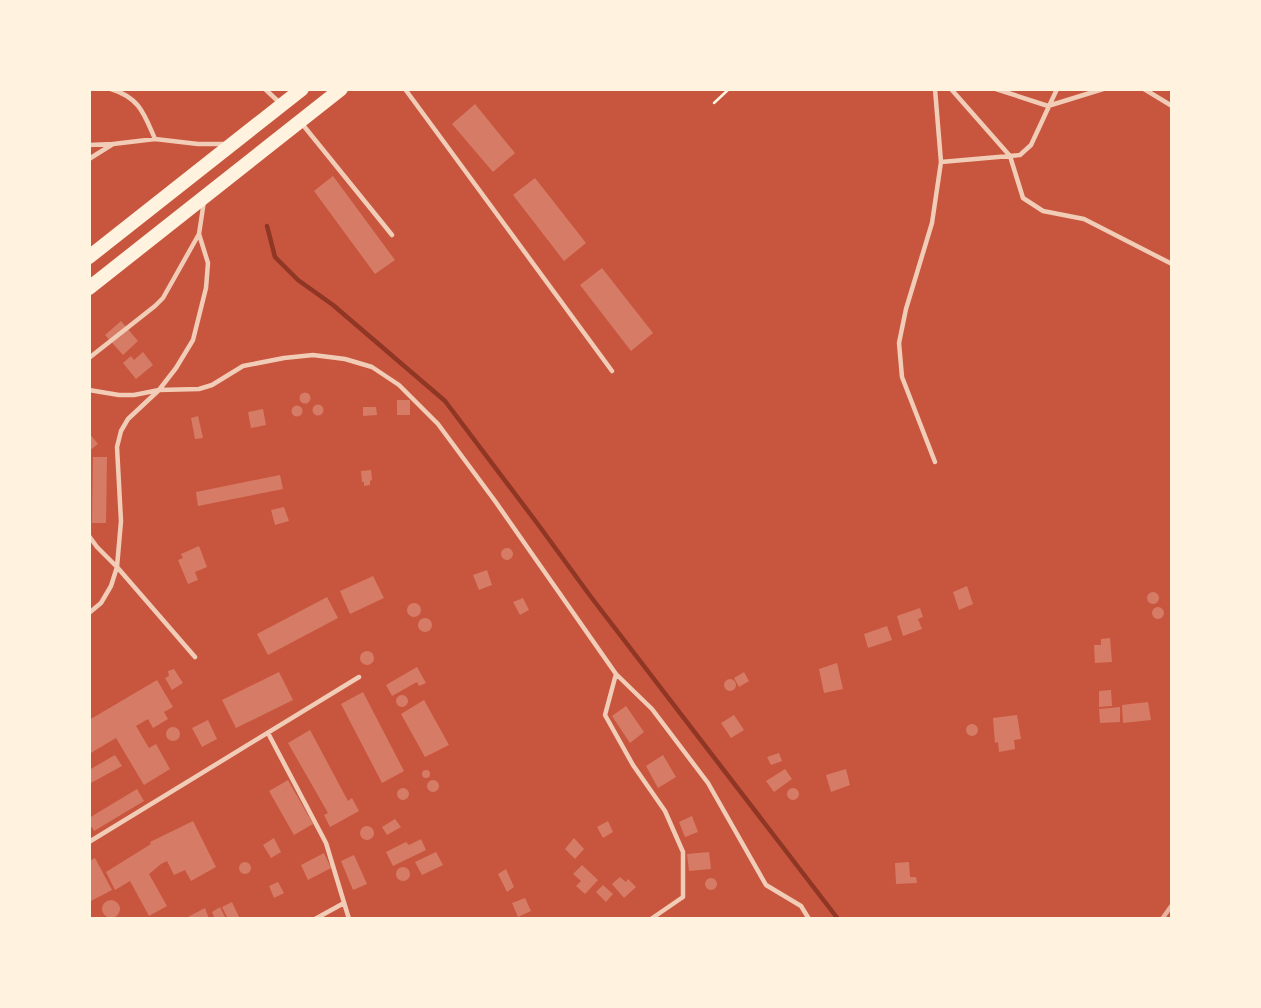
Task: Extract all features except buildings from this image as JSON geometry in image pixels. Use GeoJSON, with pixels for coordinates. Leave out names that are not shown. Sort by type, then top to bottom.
{"type":"FeatureCollection","features":[{"type":"Feature","properties":{"kind":"highway"},"geometry":{"type":"LineString","coordinates":[[89,257],[302,89]]}},
{"type":"Feature","properties":{"kind":"highway"},"geometry":{"type":"LineString","coordinates":[[89,288],[341,89]]}},
{"type":"Feature","properties":{"kind":"highway"},"geometry":{"type":"LineString","coordinates":[[227,148],[237,171]]}},
{"type":"Feature","properties":{"kind":"lane"},"geometry":{"type":"LineString","coordinates":[[111,89],[131,98],[141,108],[155,139]]}},
{"type":"Feature","properties":{"kind":"lane"},"geometry":{"type":"LineString","coordinates":[[265,89],[282,105]]}},
{"type":"Feature","properties":{"kind":"lane"},"geometry":{"type":"LineString","coordinates":[[405,89],[612,371]]}},
{"type":"Feature","properties":{"kind":"lane"},"geometry":{"type":"LineString","coordinates":[[935,89],[941,162],[932,223],[899,342],[902,377],[935,462]]}},
{"type":"Feature","properties":{"kind":"lane"},"geometry":{"type":"LineString","coordinates":[[951,89],[1010,156],[1023,198],[1043,211],[1084,219],[1172,264]]}},
{"type":"Feature","properties":{"kind":"lane"},"geometry":{"type":"LineString","coordinates":[[996,89],[1048,106],[1102,89]]}},
{"type":"Feature","properties":{"kind":"lane"},"geometry":{"type":"LineString","coordinates":[[941,162],[1020,155],[1031,145],[1056,89]]}},
{"type":"Feature","properties":{"kind":"lane"},"geometry":{"type":"LineString","coordinates":[[1144,89],[1172,106]]}},
{"type":"Feature","properties":{"kind":"lane"},"geometry":{"type":"LineString","coordinates":[[300,121],[392,235]]}},
{"type":"Feature","properties":{"kind":"lane"},"geometry":{"type":"LineString","coordinates":[[89,145],[155,139],[227,148]]}},
{"type":"Feature","properties":{"kind":"lane"},"geometry":{"type":"LineString","coordinates":[[89,159],[114,144]]}},
{"type":"Feature","properties":{"kind":"lane"},"geometry":{"type":"LineString","coordinates":[[89,358],[163,298],[199,234],[205,196]]}},
{"type":"Feature","properties":{"kind":"lane"},"geometry":{"type":"LineString","coordinates":[[89,613],[101,603],[111,586],[117,567],[121,521],[117,447],[121,431],[128,419],[159,390],[193,340],[206,288],[208,263],[199,234]]}},
{"type":"Feature","properties":{"kind":"lane"},"geometry":{"type":"LineString","coordinates":[[89,390],[134,395],[159,390],[199,389],[212,385],[243,366],[313,355],[345,359],[372,367],[399,385],[438,424],[616,674],[652,709],[708,783],[766,884],[801,905],[809,919]]}},
{"type":"Feature","properties":{"kind":"lane"},"geometry":{"type":"LineString","coordinates":[[89,536],[195,657]]}},
{"type":"Feature","properties":{"kind":"lane"},"geometry":{"type":"LineString","coordinates":[[616,674],[606,715],[633,765],[666,811],[683,852],[683,897],[651,919]]}},
{"type":"Feature","properties":{"kind":"lane"},"geometry":{"type":"LineString","coordinates":[[89,842],[359,677]]}},
{"type":"Feature","properties":{"kind":"lane"},"geometry":{"type":"LineString","coordinates":[[268,733],[326,843],[349,919]]}},
{"type":"Feature","properties":{"kind":"lane"},"geometry":{"type":"LineString","coordinates":[[315,919],[344,903]]}},
{"type":"Feature","properties":{"kind":"path"},"geometry":{"type":"LineString","coordinates":[[714,103],[729,89]]}},
{"type":"Feature","properties":{"kind":"waterway"},"geometry":{"type":"LineString","coordinates":[[267,226],[275,257],[298,280],[333,305],[445,401],[591,597],[838,919]]}},
{"type":"Feature","properties":{"kind":"railway"},"geometry":{"type":"LineString","coordinates":[[1162,919],[1172,905]]}}]}
